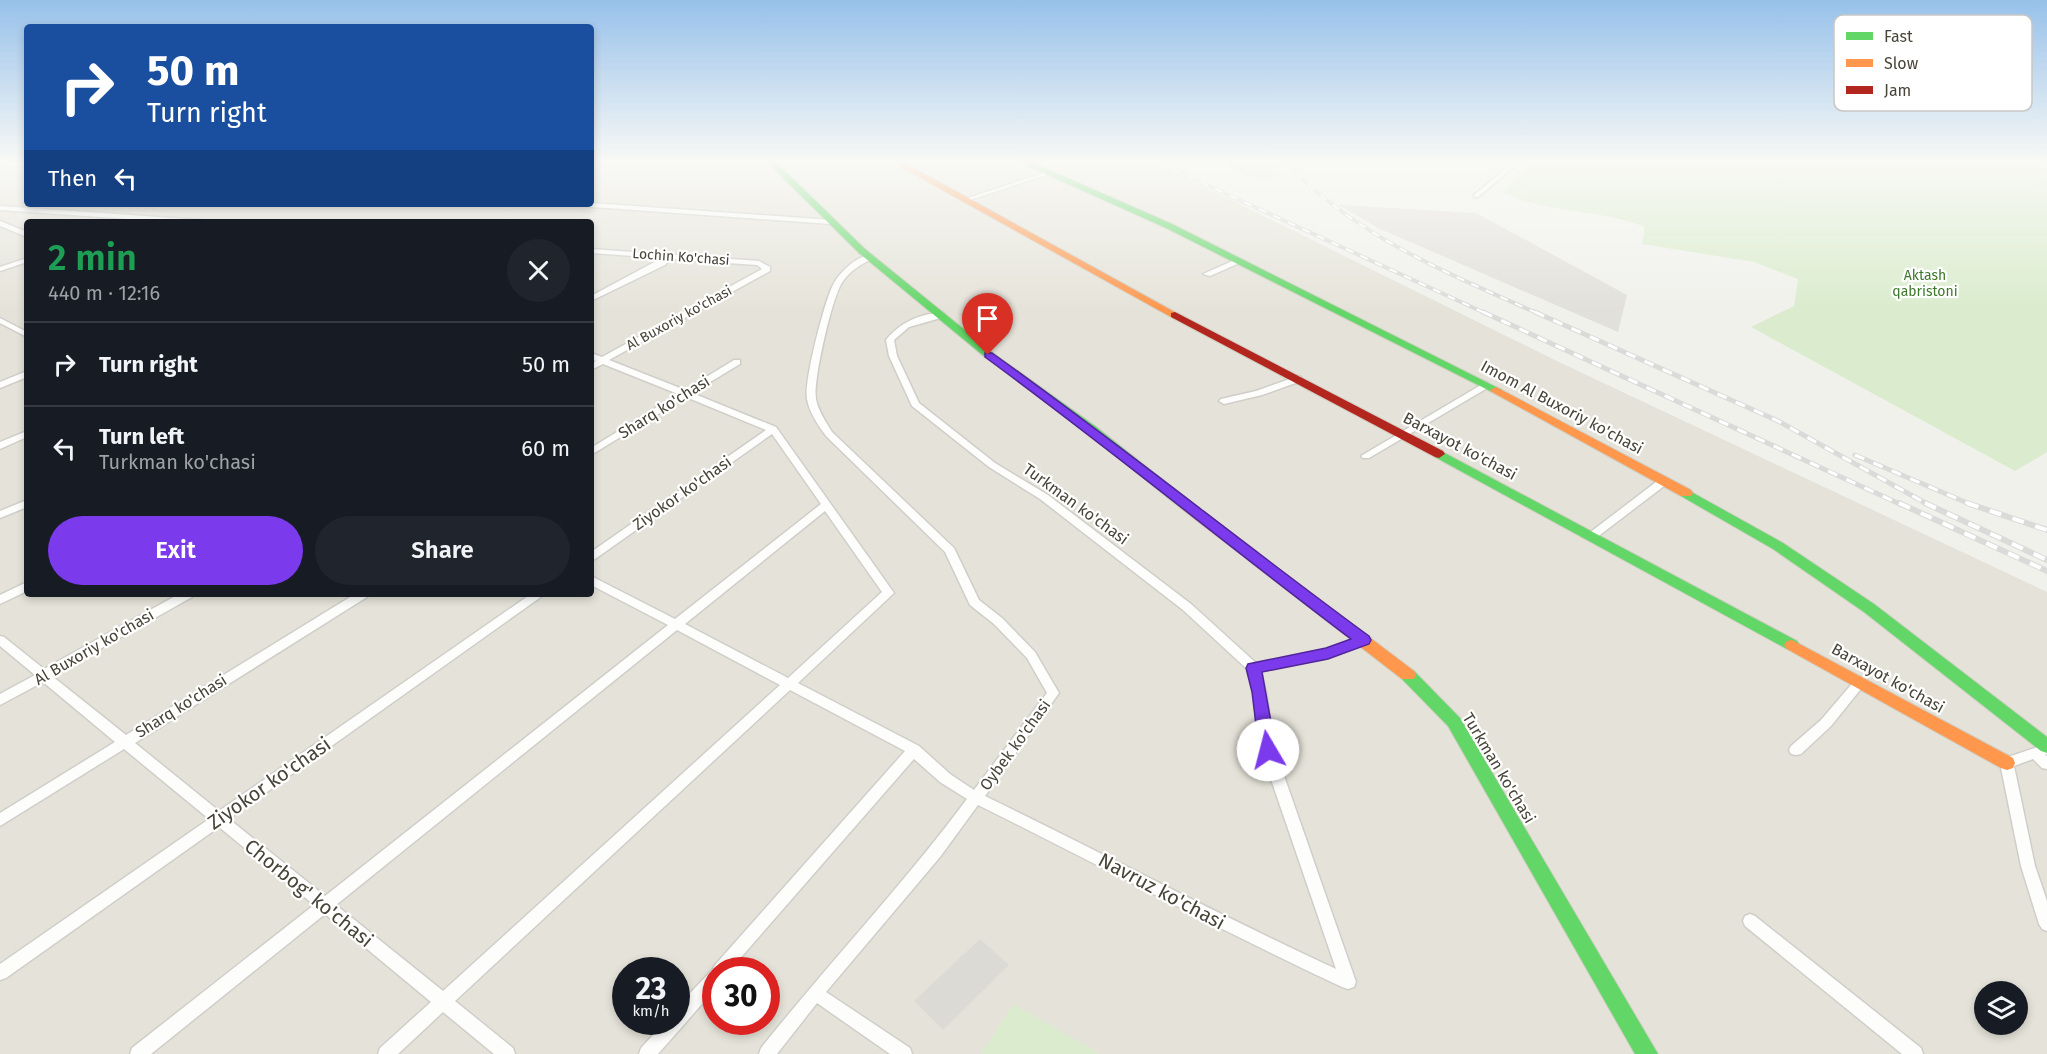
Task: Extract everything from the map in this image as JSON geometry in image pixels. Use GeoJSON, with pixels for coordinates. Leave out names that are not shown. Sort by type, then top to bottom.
{"type":"FeatureCollection","features":[{"type":"Feature","properties":{"kind":"street"},"geometry":{"type":"LineString","coordinates":[[47,211],[157,219]]}},
{"type":"Feature","properties":{"kind":"street"},"geometry":{"type":"LineString","coordinates":[[680,211],[831,222]]}},
{"type":"Feature","properties":{"kind":"street","name":"Turkman ko'chasi"},"geometry":{"type":"LineString","coordinates":[[820,211],[869,257],[988,355],[1091,429],[1249,555],[1398,665],[1454,722],[1647,1054]]}},
{"type":"Feature","properties":{"kind":"street","name":"Barxayot ko'chasi"},"geometry":{"type":"LineString","coordinates":[[986,211],[1592,536],[2007,763]]}},
{"type":"Feature","properties":{"kind":"street","name":"Imom Al Buxoriy ko'chasi"},"geometry":{"type":"LineString","coordinates":[[1137,211],[1486,385],[1665,481],[1778,546],[1869,608],[2043,749]]}},
{"type":"Feature","properties":{"kind":"street"},"geometry":{"type":"LineString","coordinates":[[0,223],[24,234]]}},
{"type":"Feature","properties":{"kind":"street","name":"Lochin Ko'chasi"},"geometry":{"type":"LineString","coordinates":[[594,251],[759,263],[766,270]]}},
{"type":"Feature","properties":{"kind":"street"},"geometry":{"type":"LineString","coordinates":[[594,297],[662,263],[669,256]]}},
{"type":"Feature","properties":{"kind":"street","name":"Oybek ko'chasi"},"geometry":{"type":"LineString","coordinates":[[767,1054],[815,993],[935,853],[1053,693],[1031,655],[998,621],[974,602],[950,550],[829,435],[820,421],[811,397],[816,360],[831,298],[838,284],[853,267],[869,257]]}},
{"type":"Feature","properties":{"kind":"street"},"geometry":{"type":"LineString","coordinates":[[0,269],[24,261]]}},
{"type":"Feature","properties":{"kind":"street"},"geometry":{"type":"LineString","coordinates":[[1207,274],[1240,261]]}},
{"type":"Feature","properties":{"kind":"street","name":"Al Buxoriy ko'chasi"},"geometry":{"type":"LineString","coordinates":[[594,366],[766,270]]}},
{"type":"Feature","properties":{"kind":"street","name":"Turkman ko'chasi"},"geometry":{"type":"LineString","coordinates":[[941,315],[897,328],[890,340],[893,356],[915,404],[992,465],[1044,497],[1187,608],[1254,668]]}},
{"type":"Feature","properties":{"kind":"street"},"geometry":{"type":"LineString","coordinates":[[0,320],[24,332]]}},
{"type":"Feature","properties":{"kind":"street"},"geometry":{"type":"LineString","coordinates":[[386,1054],[888,593],[773,429],[594,357]]}},
{"type":"Feature","properties":{"kind":"street","name":"Sharq ko'chasi"},"geometry":{"type":"LineString","coordinates":[[594,450],[736,362]]}},
{"type":"Feature","properties":{"kind":"street"},"geometry":{"type":"LineString","coordinates":[[0,385],[24,375]]}},
{"type":"Feature","properties":{"kind":"street"},"geometry":{"type":"LineString","coordinates":[[1224,401],[1259,393],[1298,379]]}},
{"type":"Feature","properties":{"kind":"street"},"geometry":{"type":"LineString","coordinates":[[1366,456],[1486,385]]}},
{"type":"Feature","properties":{"kind":"street","name":"Ziyokor ko'chasi"},"geometry":{"type":"LineString","coordinates":[[594,555],[773,429]]}},
{"type":"Feature","properties":{"kind":"street"},"geometry":{"type":"LineString","coordinates":[[0,446],[24,435]]}},
{"type":"Feature","properties":{"kind":"street"},"geometry":{"type":"LineString","coordinates":[[1592,536],[1665,481]]}},
{"type":"Feature","properties":{"kind":"street"},"geometry":{"type":"LineString","coordinates":[[0,515],[24,503]]}},
{"type":"Feature","properties":{"kind":"street"},"geometry":{"type":"LineString","coordinates":[[138,1054],[825,506]]}},
{"type":"Feature","properties":{"kind":"street"},"geometry":{"type":"LineString","coordinates":[[594,582],[914,750],[731,957]]}},
{"type":"Feature","properties":{"kind":"street"},"geometry":{"type":"LineString","coordinates":[[0,600],[24,588]]}},
{"type":"Feature","properties":{"kind":"street","name":"Al Buxoriy ko'chasi"},"geometry":{"type":"LineString","coordinates":[[0,700],[183,597]]}},
{"type":"Feature","properties":{"kind":"street","name":"Sharq ko'chasi"},"geometry":{"type":"LineString","coordinates":[[0,820],[358,597]]}},
{"type":"Feature","properties":{"kind":"street","name":"Ziyokor ko'chasi"},"geometry":{"type":"LineString","coordinates":[[0,973],[535,597]]}},
{"type":"Feature","properties":{"kind":"street","name":"Chorbog' ko'chasi"},"geometry":{"type":"LineString","coordinates":[[0,640],[507,1054]]}},
{"type":"Feature","properties":{"kind":"street"},"geometry":{"type":"LineString","coordinates":[[1254,668],[1328,653],[1363,640]]}},
{"type":"Feature","properties":{"kind":"street","name":"Navruz ko'chasi"},"geometry":{"type":"LineString","coordinates":[[914,750],[929,768],[956,789],[1018,816],[1260,942],[1348,982],[1268,750],[1260,692],[1254,668]]}},
{"type":"Feature","properties":{"kind":"street"},"geometry":{"type":"LineString","coordinates":[[1796,750],[1826,723],[1860,682]]}},
{"type":"Feature","properties":{"kind":"street"},"geometry":{"type":"LineString","coordinates":[[2047,764],[2043,749],[2007,763],[2028,866],[2047,924]]}},
{"type":"Feature","properties":{"kind":"street"},"geometry":{"type":"LineString","coordinates":[[1750,921],[1915,1054]]}},
{"type":"Feature","properties":{"kind":"street"},"geometry":{"type":"LineString","coordinates":[[690,1005],[702,992]]}},
{"type":"Feature","properties":{"kind":"street"},"geometry":{"type":"LineString","coordinates":[[815,993],[904,1054]]}},
{"type":"Feature","properties":{"kind":"street"},"geometry":{"type":"LineString","coordinates":[[647,1054],[664,1035]]}},
{"type":"Feature","properties":{"kind":"shaded area"},"geometry":{"type":"Polygon","coordinates":[[[0,211],[1254,211],[1559,362],[2047,592],[2047,1054],[0,1054],[0,211]]]}},
{"type":"Feature","properties":{"kind":"shaded area"},"geometry":{"type":"Polygon","coordinates":[[[1349,211],[1476,213],[1627,295],[1618,332],[1378,228],[1349,211]]]}},
{"type":"Feature","properties":{"kind":"green space","name":"Aktash qabristoni"},"geometry":{"type":"Polygon","coordinates":[[[1574,211],[2047,211],[2047,452],[2015,471],[1751,327],[1794,306],[1798,279],[1754,262],[1642,244],[1645,227],[1610,217],[1574,211]]]}},
{"type":"Feature","properties":{"kind":"green space"},"geometry":{"type":"Polygon","coordinates":[[[1013,1004],[1100,1054],[981,1054],[1013,1004]]]}},
{"type":"Feature","properties":{"kind":"building"},"geometry":{"type":"Polygon","coordinates":[[[980,939],[1009,965],[943,1030],[914,1001],[980,939]]]}},
{"type":"Feature","properties":{"kind":"railway"},"geometry":{"type":"LineString","coordinates":[[1264,211],[1487,314]]}},
{"type":"Feature","properties":{"kind":"railway"},"geometry":{"type":"LineString","coordinates":[[1341,211],[1404,250],[1539,314]]}},
{"type":"Feature","properties":{"kind":"railway"},"geometry":{"type":"LineString","coordinates":[[1483,312],[1902,505]]}},
{"type":"Feature","properties":{"kind":"railway"},"geometry":{"type":"LineString","coordinates":[[1535,312],[1778,421],[1928,504]]}},
{"type":"Feature","properties":{"kind":"railway"},"geometry":{"type":"LineString","coordinates":[[1855,455],[1969,504]]}},
{"type":"Feature","properties":{"kind":"railway"},"geometry":{"type":"LineString","coordinates":[[1899,503],[2047,571]]}},
{"type":"Feature","properties":{"kind":"railway"},"geometry":{"type":"LineString","coordinates":[[1928,504],[2047,560]]}},
{"type":"Feature","properties":{"kind":"railway"},"geometry":{"type":"LineString","coordinates":[[1969,504],[2047,530]]}},
{"type":"Feature","properties":{"kind":"traffic: fast"},"geometry":{"type":"LineString","coordinates":[[821,211],[862,251],[989,355],[1091,429],[1187,506]]}},
{"type":"Feature","properties":{"kind":"traffic: fast"},"geometry":{"type":"LineString","coordinates":[[1135,211],[1496,390]]}},
{"type":"Feature","properties":{"kind":"traffic: fast"},"geometry":{"type":"LineString","coordinates":[[1439,454],[1792,645]]}},
{"type":"Feature","properties":{"kind":"traffic: fast"},"geometry":{"type":"LineString","coordinates":[[1686,493],[1778,546],[1869,608],[2047,746]]}},
{"type":"Feature","properties":{"kind":"traffic: fast"},"geometry":{"type":"LineString","coordinates":[[1408,675],[1454,722],[1647,1054]]}},
{"type":"Feature","properties":{"kind":"traffic: slow"},"geometry":{"type":"LineString","coordinates":[[986,211],[1175,315]]}},
{"type":"Feature","properties":{"kind":"traffic: slow"},"geometry":{"type":"LineString","coordinates":[[1496,390],[1686,493]]}},
{"type":"Feature","properties":{"kind":"traffic: slow"},"geometry":{"type":"LineString","coordinates":[[1187,506],[1408,675]]}},
{"type":"Feature","properties":{"kind":"traffic: slow"},"geometry":{"type":"LineString","coordinates":[[1792,645],[2007,763]]}},
{"type":"Feature","properties":{"kind":"traffic: jam"},"geometry":{"type":"LineString","coordinates":[[1175,315],[1439,454]]}},
{"type":"Feature","properties":{"kind":"route"},"geometry":{"type":"LineString","coordinates":[[988,355],[1091,429],[1249,555],[1363,640],[1328,653],[1254,668],[1260,692],[1268,750]]}}]}
